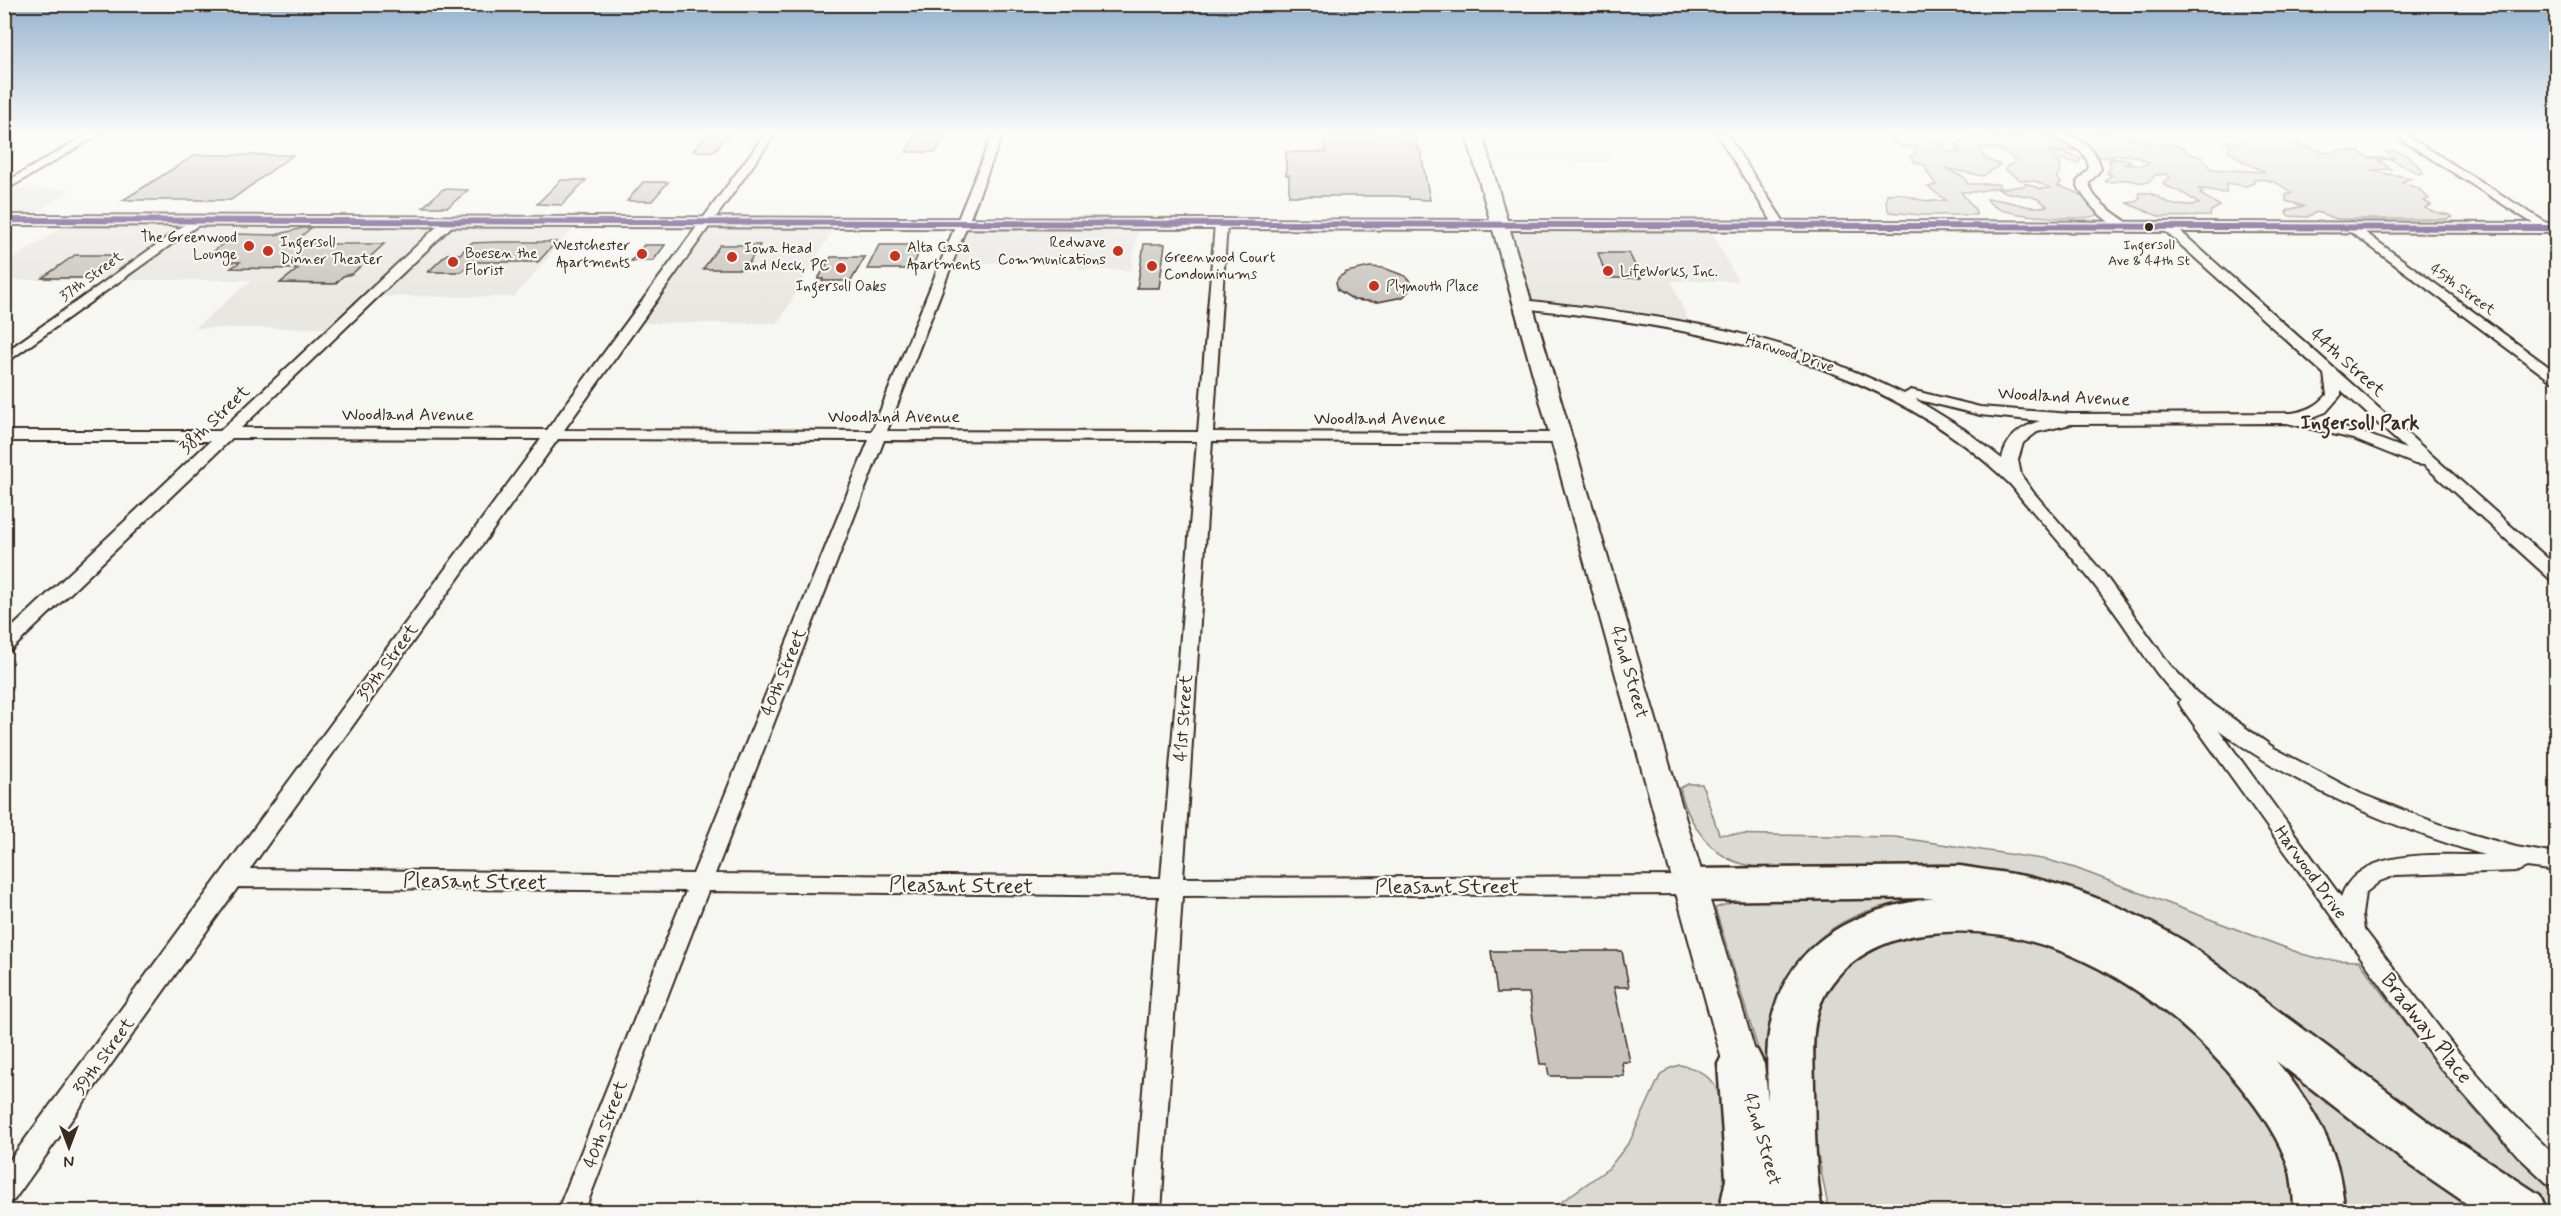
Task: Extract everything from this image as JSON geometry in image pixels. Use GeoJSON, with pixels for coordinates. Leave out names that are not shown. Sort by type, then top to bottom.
{"type":"FeatureCollection","features":[{"type":"Feature","properties":{"kind":"highway"},"geometry":{"type":"LineString","coordinates":[[1691,885],[1960,882],[2030,894],[2087,912],[2144,939],[2172,956],[2420,1144],[2522,1212]]}},
{"type":"Feature","properties":{"kind":"highway"},"geometry":{"type":"LineString","coordinates":[[1797,1212],[1791,1139],[1792,1033],[1799,1001],[1809,981],[1822,964],[1851,939],[1905,918],[1948,914],[1971,914],[2018,922],[2099,947],[2158,982],[2231,1042],[2263,1077],[2291,1119],[2311,1160],[2320,1201],[2320,1212]]}},
{"type":"Feature","properties":{"kind":"highway"},"geometry":{"type":"LineString","coordinates":[[1741,1064],[1751,1179],[1744,1212]]}},
{"type":"Feature","properties":{"kind":"main road","name":"42nd Street"},"geometry":{"type":"LineString","coordinates":[[1491,190],[1784,1212]]}},
{"type":"Feature","properties":{"kind":"main road"},"geometry":{"type":"LineString","coordinates":[[4,220],[2351,226],[2554,230]]}},
{"type":"Feature","properties":{"kind":"street","name":"39th Street"},"geometry":{"type":"LineString","coordinates":[[4,1191],[731,190]]}},
{"type":"Feature","properties":{"kind":"street","name":"40th Street"},"geometry":{"type":"LineString","coordinates":[[570,1212],[976,190]]}},
{"type":"Feature","properties":{"kind":"street"},"geometry":{"type":"LineString","coordinates":[[1757,190],[1780,225]]}},
{"type":"Feature","properties":{"kind":"street"},"geometry":{"type":"LineString","coordinates":[[2084,190],[2090,198],[2124,226]]}},
{"type":"Feature","properties":{"kind":"street"},"geometry":{"type":"LineString","coordinates":[[2488,190],[2554,230]]}},
{"type":"Feature","properties":{"kind":"street","name":"37th Street"},"geometry":{"type":"LineString","coordinates":[[4,360],[197,220]]}},
{"type":"Feature","properties":{"kind":"street","name":"38th Street"},"geometry":{"type":"LineString","coordinates":[[4,646],[450,221]]}},
{"type":"Feature","properties":{"kind":"street","name":"41st Street"},"geometry":{"type":"LineString","coordinates":[[1147,1212],[1221,224]]}},
{"type":"Feature","properties":{"kind":"street","name":"44th Street"},"geometry":{"type":"LineString","coordinates":[[2167,226],[2556,575]]}},
{"type":"Feature","properties":{"kind":"street","name":"45th Street"},"geometry":{"type":"LineString","coordinates":[[2351,226],[2556,378]]}},
{"type":"Feature","properties":{"kind":"street","name":"Harwood Drive"},"geometry":{"type":"LineString","coordinates":[[1522,304],[1690,325],[1778,347],[1864,378],[1944,421],[1993,458],[2089,564],[2354,931]]}},
{"type":"Feature","properties":{"kind":"street","name":"Woodland Avenue"},"geometry":{"type":"LineString","coordinates":[[1864,378],[1922,398],[1980,411],[2071,419],[2268,419],[2311,414],[2325,407],[2334,395],[2331,374]]}},
{"type":"Feature","properties":{"kind":"street","name":"Harwood Drive"},"geometry":{"type":"LineString","coordinates":[[2022,489],[2013,474],[2010,461],[2015,443],[2025,433],[2039,426],[2071,419]]}},
{"type":"Feature","properties":{"kind":"street","name":"Woodland Avenue"},"geometry":{"type":"LineString","coordinates":[[2268,419],[2319,425],[2353,434],[2389,446],[2438,468]]}},
{"type":"Feature","properties":{"kind":"street","name":"Woodland Avenue"},"geometry":{"type":"LineString","coordinates":[[4,436],[552,434],[1561,438]]}},
{"type":"Feature","properties":{"kind":"street","name":"Harwood Drive"},"geometry":{"type":"LineString","coordinates":[[2176,684],[2240,735],[2285,764],[2328,786],[2402,819],[2546,862]]}},
{"type":"Feature","properties":{"kind":"street","name":"Harwood Drive"},"geometry":{"type":"LineString","coordinates":[[2354,931],[2350,911],[2351,897],[2356,888],[2378,871],[2396,866],[2546,862]]}},
{"type":"Feature","properties":{"kind":"street","name":"Pleasant Street"},"geometry":{"type":"LineString","coordinates":[[230,879],[1171,887],[1691,885]]}},
{"type":"Feature","properties":{"kind":"street","name":"Bradway Place"},"geometry":{"type":"LineString","coordinates":[[2354,931],[2462,1075],[2504,1123],[2556,1174]]}},
{"type":"Feature","properties":{"kind":"shaded area"},"geometry":{"type":"Polygon","coordinates":[[[5,190],[72,190],[24,220],[5,220],[5,190]]]}},
{"type":"Feature","properties":{"kind":"shaded area"},"geometry":{"type":"Polygon","coordinates":[[[1932,190],[1986,190],[1961,192],[1976,211],[1976,215],[1922,215],[1889,212],[1886,203],[1887,194],[1892,193],[1916,199],[1946,200],[1932,190]]]}},
{"type":"Feature","properties":{"kind":"shaded area"},"geometry":{"type":"Polygon","coordinates":[[[1999,190],[2069,190],[2092,204],[2099,214],[2080,218],[2048,217],[2004,211],[1987,199],[2031,207],[2047,206],[2030,196],[1999,190]]]}},
{"type":"Feature","properties":{"kind":"shaded area"},"geometry":{"type":"Polygon","coordinates":[[[2176,190],[2200,190],[2203,193],[2200,194],[2220,206],[2211,211],[2210,216],[2161,217],[2126,203],[2136,202],[2140,197],[2139,193],[2145,193],[2174,205],[2199,204],[2176,190]]]}},
{"type":"Feature","properties":{"kind":"shaded area"},"geometry":{"type":"Polygon","coordinates":[[[2210,190],[2226,190],[2226,193],[2210,190]]]}},
{"type":"Feature","properties":{"kind":"shaded area"},"geometry":{"type":"Polygon","coordinates":[[[2288,190],[2420,190],[2429,199],[2424,201],[2431,205],[2425,208],[2453,217],[2446,219],[2337,219],[2317,212],[2307,217],[2289,216],[2286,213],[2288,210],[2303,206],[2286,201],[2286,195],[2292,193],[2288,190]]]}},
{"type":"Feature","properties":{"kind":"shaded area"},"geometry":{"type":"Polygon","coordinates":[[[73,220],[579,222],[514,297],[371,296],[337,328],[195,328],[252,280],[13,280],[5,285],[5,264],[73,220]]]}},
{"type":"Feature","properties":{"kind":"shaded area"},"geometry":{"type":"Polygon","coordinates":[[[708,222],[837,223],[778,323],[632,323],[708,222]]]}},
{"type":"Feature","properties":{"kind":"shaded area"},"geometry":{"type":"Polygon","coordinates":[[[963,223],[1139,224],[1131,270],[1078,270],[1079,263],[946,263],[963,223]]]}},
{"type":"Feature","properties":{"kind":"shaded area"},"geometry":{"type":"Polygon","coordinates":[[[1501,225],[1708,225],[1738,281],[1671,281],[1690,325],[1522,304],[1501,225]]]}},
{"type":"Feature","properties":{"kind":"shaded area"},"geometry":{"type":"Polygon","coordinates":[[[1688,784],[1702,784],[1719,834],[1895,837],[2048,860],[2075,868],[2302,954],[2326,960],[2359,961],[2476,1112],[2501,1140],[2556,1193],[2556,1211],[2546,1211],[2032,879],[1949,864],[1829,870],[1771,869],[1747,865],[1718,852],[1696,828],[1682,798],[1680,788],[1688,784]]]}},
{"type":"Feature","properties":{"kind":"shaded area"},"geometry":{"type":"Polygon","coordinates":[[[1918,895],[1920,899],[1869,911],[1846,921],[1826,933],[1808,949],[1794,968],[1782,991],[1771,1037],[1770,1072],[1765,1072],[1715,908],[1740,900],[1918,895]]]}},
{"type":"Feature","properties":{"kind":"shaded area"},"geometry":{"type":"Polygon","coordinates":[[[1948,927],[2046,942],[2137,983],[2244,1077],[2287,1159],[2293,1195],[2293,1211],[1829,1211],[1811,1120],[1812,1029],[1824,993],[1845,966],[1874,945],[1906,933],[1948,927]]]}},
{"type":"Feature","properties":{"kind":"shaded area"},"geometry":{"type":"Polygon","coordinates":[[[2150,954],[2498,1211],[2340,1211],[2150,954]]]}},
{"type":"Feature","properties":{"kind":"shaded area"},"geometry":{"type":"Polygon","coordinates":[[[1679,1065],[1693,1068],[1704,1074],[1718,1091],[1734,1168],[1720,1211],[1547,1212],[1609,1168],[1630,1141],[1660,1076],[1668,1069],[1679,1065]]]}},
{"type":"Feature","properties":{"kind":"building"},"geometry":{"type":"Polygon","coordinates":[[[139,190],[245,190],[231,200],[123,200],[139,190]]]}},
{"type":"Feature","properties":{"kind":"building"},"geometry":{"type":"Polygon","coordinates":[[[442,190],[468,190],[448,207],[423,207],[442,190]]]}},
{"type":"Feature","properties":{"kind":"building"},"geometry":{"type":"Polygon","coordinates":[[[551,190],[577,190],[562,205],[537,204],[551,190]]]}},
{"type":"Feature","properties":{"kind":"building"},"geometry":{"type":"Polygon","coordinates":[[[636,190],[661,190],[652,201],[627,201],[636,190]]]}},
{"type":"Feature","properties":{"kind":"building"},"geometry":{"type":"Polygon","coordinates":[[[1289,190],[1428,190],[1430,200],[1394,196],[1289,196],[1289,190]]]}},
{"type":"Feature","properties":{"kind":"building"},"geometry":{"type":"Polygon","coordinates":[[[311,228],[292,244],[384,244],[352,274],[343,276],[335,284],[280,283],[298,269],[231,268],[240,262],[224,262],[228,258],[208,256],[235,234],[275,235],[311,228]]]}},
{"type":"Feature","properties":{"kind":"building"},"geometry":{"type":"Polygon","coordinates":[[[556,242],[538,262],[471,262],[461,272],[428,272],[447,254],[460,254],[471,243],[556,242]]]}},
{"type":"Feature","properties":{"kind":"building","name":"Greenwood Court Condominums"},"geometry":{"type":"Polygon","coordinates":[[[1144,244],[1165,244],[1159,288],[1137,288],[1144,244]]]}},
{"type":"Feature","properties":{"kind":"building","name":"Westchester Apartments"},"geometry":{"type":"Polygon","coordinates":[[[644,245],[665,245],[653,261],[631,261],[644,245]]]}},
{"type":"Feature","properties":{"kind":"building","name":"Iowa Head and Neck, PC"},"geometry":{"type":"Polygon","coordinates":[[[720,245],[760,245],[745,269],[703,269],[720,245]]]}},
{"type":"Feature","properties":{"kind":"building","name":"Alta Casa Apartments"},"geometry":{"type":"Polygon","coordinates":[[[879,245],[922,245],[912,269],[867,269],[879,245]]]}},
{"type":"Feature","properties":{"kind":"building","name":"LifeWorks, Inc."},"geometry":{"type":"Polygon","coordinates":[[[1598,253],[1629,253],[1641,278],[1607,278],[1598,253]]]}},
{"type":"Feature","properties":{"kind":"building"},"geometry":{"type":"Polygon","coordinates":[[[75,255],[115,255],[83,278],[42,278],[75,255]]]}},
{"type":"Feature","properties":{"kind":"building","name":"Ingersoll Oaks"},"geometry":{"type":"Polygon","coordinates":[[[831,257],[865,257],[851,281],[822,281],[823,279],[818,279],[831,257]]]}},
{"type":"Feature","properties":{"kind":"building","name":"Plymouth Place"},"geometry":{"type":"Polygon","coordinates":[[[1370,267],[1384,268],[1405,276],[1411,282],[1411,289],[1403,297],[1378,302],[1354,300],[1338,290],[1336,282],[1339,277],[1347,272],[1370,267]]]}},
{"type":"Feature","properties":{"kind":"building"},"geometry":{"type":"Polygon","coordinates":[[[1491,951],[1622,951],[1629,987],[1614,987],[1630,1062],[1622,1062],[1624,1076],[1549,1076],[1547,1064],[1540,1064],[1529,993],[1497,993],[1491,951]]]}},
{"type":"Feature","properties":{"kind":"transit line"},"geometry":{"type":"LineString","coordinates":[[4,220],[2556,228]]}},
{"type":"Feature","properties":{"kind":"place","name":"Ingersoll Ave & 44th St"},"geometry":{"type":"Point","coordinates":[2149,227]}},
{"type":"Feature","properties":{"kind":"place","name":"The Greenwood Lounge"},"geometry":{"type":"Point","coordinates":[249,246]}},
{"type":"Feature","properties":{"kind":"place","name":"Ingersoll Dinner Theater"},"geometry":{"type":"Point","coordinates":[268,251]}},
{"type":"Feature","properties":{"kind":"place","name":"Redwave Communications"},"geometry":{"type":"Point","coordinates":[1118,251]}},
{"type":"Feature","properties":{"kind":"place","name":"Westchester Apartments"},"geometry":{"type":"Point","coordinates":[642,254]}},
{"type":"Feature","properties":{"kind":"place","name":"Alta Casa Apartments"},"geometry":{"type":"Point","coordinates":[895,256]}},
{"type":"Feature","properties":{"kind":"place","name":"Iowa Head and Neck, PC"},"geometry":{"type":"Point","coordinates":[732,257]}},
{"type":"Feature","properties":{"kind":"place","name":"Boesen the Florist"},"geometry":{"type":"Point","coordinates":[453,262]}},
{"type":"Feature","properties":{"kind":"place","name":"Greenwood Court Condominums"},"geometry":{"type":"Point","coordinates":[1152,266]}},
{"type":"Feature","properties":{"kind":"place","name":"Ingersoll Oaks"},"geometry":{"type":"Point","coordinates":[841,268]}},
{"type":"Feature","properties":{"kind":"place","name":"LifeWorks, Inc."},"geometry":{"type":"Point","coordinates":[1608,271]}},
{"type":"Feature","properties":{"kind":"place","name":"Plymouth Place"},"geometry":{"type":"Point","coordinates":[1374,286]}},
{"type":"Feature","properties":{"kind":"district","name":"Ingersoll Park"},"geometry":{"type":"Point","coordinates":[2360,422]}}]}
